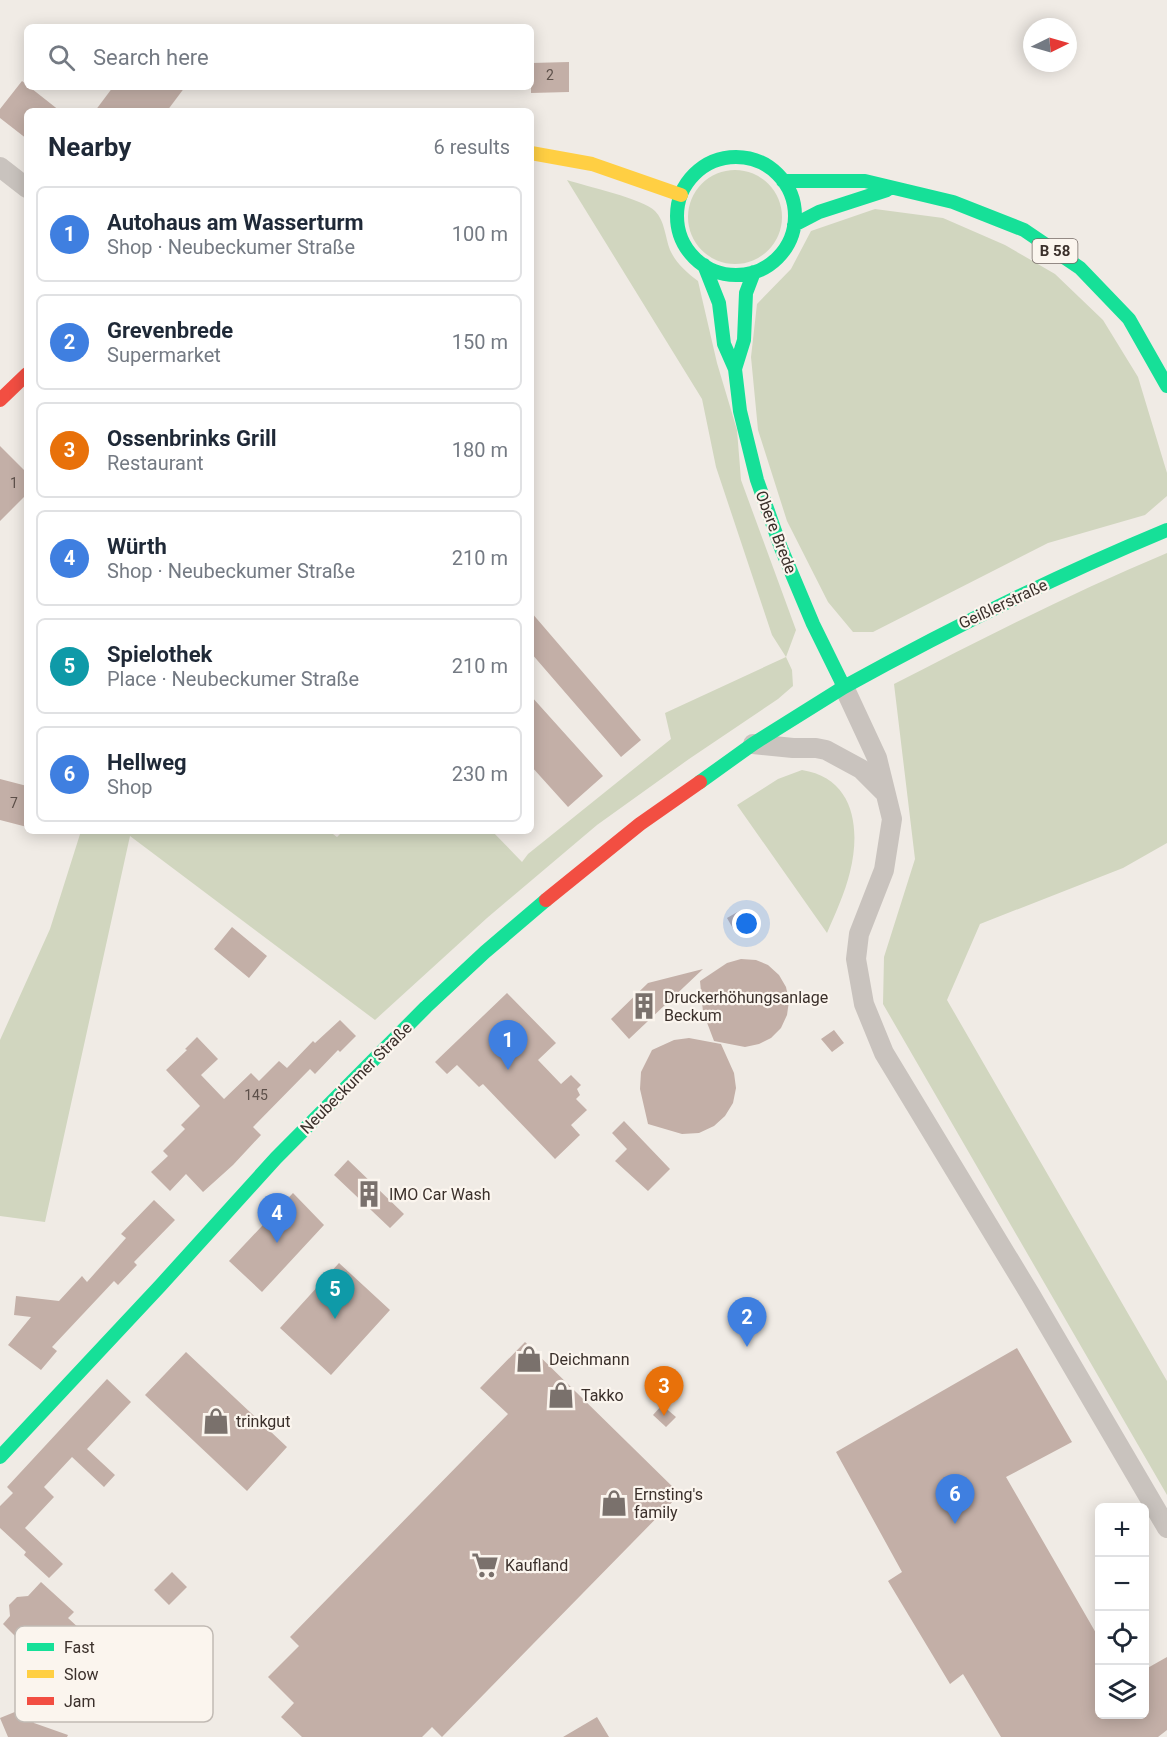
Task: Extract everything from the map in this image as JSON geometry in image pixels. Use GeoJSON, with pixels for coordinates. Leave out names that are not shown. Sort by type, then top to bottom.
{"type":"FeatureCollection","features":[{"type":"Feature","properties":{"kind":"main road"},"geometry":{"type":"LineString","coordinates":[[534,154],[592,164],[681,195]]}},
{"type":"Feature","properties":{"kind":"main road"},"geometry":{"type":"LineString","coordinates":[[728,158],[744,158],[759,161],[772,169],[783,181],[791,194],[795,209],[794,225],[789,242],[780,256],[767,267],[754,272],[718,272],[704,265],[692,255],[681,234],[678,211],[681,195],[688,182],[699,170],[713,162],[728,158]]}},
{"type":"Feature","properties":{"kind":"main road","name":"B 58"},"geometry":{"type":"LineString","coordinates":[[783,181],[865,182],[953,202],[1024,230],[1080,268],[1129,319],[1167,386]]}},
{"type":"Feature","properties":{"kind":"main road"},"geometry":{"type":"LineString","coordinates":[[794,225],[819,212],[891,188]]}},
{"type":"Feature","properties":{"kind":"main road","name":"Obere Brede"},"geometry":{"type":"LineString","coordinates":[[704,265],[719,303],[724,344],[735,369],[740,411],[756,480],[813,624],[844,687]]}},
{"type":"Feature","properties":{"kind":"main road","name":"Obere Brede"},"geometry":{"type":"LineString","coordinates":[[735,369],[744,340],[746,293],[754,272]]}},
{"type":"Feature","properties":{"kind":"main road"},"geometry":{"type":"LineString","coordinates":[[0,399],[24,377]]}},
{"type":"Feature","properties":{"kind":"main road","name":"Geißlerstraße"},"geometry":{"type":"LineString","coordinates":[[844,687],[987,610],[1167,530]]}},
{"type":"Feature","properties":{"kind":"main road","name":"Neubeckumer Straße"},"geometry":{"type":"LineString","coordinates":[[0,1457],[276,1158],[435,999],[523,918],[610,847],[753,744],[844,687]]}},
{"type":"Feature","properties":{"kind":"street"},"geometry":{"type":"LineString","coordinates":[[0,167],[24,186]]}},
{"type":"Feature","properties":{"kind":"street"},"geometry":{"type":"LineString","coordinates":[[844,687],[878,758],[892,819],[884,870],[859,934],[856,959],[864,1004],[884,1053],[1030,1294],[1167,1528]]}},
{"type":"Feature","properties":{"kind":"street"},"geometry":{"type":"LineString","coordinates":[[753,744],[826,750],[861,769],[886,794]]}},
{"type":"Feature","properties":{"kind":"green space"},"geometry":{"type":"Polygon","coordinates":[[[726,170],[744,170],[769,183],[779,199],[782,217],[779,235],[769,251],[744,264],[726,264],[701,251],[688,226],[688,208],[701,183],[726,170]]]}},
{"type":"Feature","properties":{"kind":"green space"},"geometry":{"type":"Polygon","coordinates":[[[567,180],[649,206],[663,224],[672,255],[698,281],[717,363],[737,430],[741,480],[796,630],[786,657],[772,635],[716,467],[702,399],[567,180]]]}},
{"type":"Feature","properties":{"kind":"green space"},"geometry":{"type":"Polygon","coordinates":[[[875,209],[943,218],[1005,245],[1055,274],[1103,320],[1138,377],[1167,473],[1167,496],[1145,515],[1048,543],[873,632],[853,632],[828,602],[787,521],[758,430],[751,357],[757,304],[791,269],[811,231],[875,209]]]}},
{"type":"Feature","properties":{"kind":"green space"},"geometry":{"type":"Polygon","coordinates":[[[1167,553],[1167,843],[1123,868],[980,924],[947,1000],[1167,1381],[1167,1495],[883,1004],[884,957],[915,859],[894,684],[1063,599],[1167,553]]]}},
{"type":"Feature","properties":{"kind":"green space"},"geometry":{"type":"Polygon","coordinates":[[[786,657],[792,670],[793,686],[778,699],[597,825],[487,918],[375,1020],[130,836],[45,1222],[0,1216],[0,1040],[50,929],[80,834],[333,834],[337,837],[340,834],[495,834],[522,862],[528,854],[671,739],[665,713],[786,657]]]}},
{"type":"Feature","properties":{"kind":"green space"},"geometry":{"type":"Polygon","coordinates":[[[802,770],[819,775],[833,783],[843,794],[850,808],[853,822],[854,839],[850,872],[843,896],[827,933],[737,805],[778,779],[802,770]]]}},
{"type":"Feature","properties":{"kind":"building"},"geometry":{"type":"Polygon","coordinates":[[[569,62],[569,92],[531,93],[531,90],[534,90],[534,63],[569,62]]]}},
{"type":"Feature","properties":{"kind":"building"},"geometry":{"type":"Polygon","coordinates":[[[22,81],[24,90],[33,90],[56,108],[24,108],[24,137],[0,118],[0,109],[22,81]]]}},
{"type":"Feature","properties":{"kind":"building"},"geometry":{"type":"Polygon","coordinates":[[[111,90],[183,90],[169,108],[97,108],[111,90]]]}},
{"type":"Feature","properties":{"kind":"building"},"geometry":{"type":"Polygon","coordinates":[[[0,446],[24,470],[24,497],[0,521],[0,446]]]}},
{"type":"Feature","properties":{"kind":"building"},"geometry":{"type":"Polygon","coordinates":[[[534,615],[641,740],[621,757],[534,656],[534,615]]]}},
{"type":"Feature","properties":{"kind":"building"},"geometry":{"type":"Polygon","coordinates":[[[534,699],[603,776],[568,807],[534,769],[534,699]]]}},
{"type":"Feature","properties":{"kind":"building"},"geometry":{"type":"Polygon","coordinates":[[[0,779],[24,785],[24,826],[0,820],[0,779]]]}},
{"type":"Feature","properties":{"kind":"building"},"geometry":{"type":"Polygon","coordinates":[[[741,910],[749,924],[735,932],[727,918],[741,910]]]}},
{"type":"Feature","properties":{"kind":"building"},"geometry":{"type":"Polygon","coordinates":[[[232,927],[267,956],[249,978],[214,949],[232,927]]]}},
{"type":"Feature","properties":{"kind":"building"},"geometry":{"type":"Polygon","coordinates":[[[741,959],[756,960],[768,965],[779,975],[786,987],[789,1001],[787,1015],[781,1028],[771,1038],[745,1047],[714,1041],[703,1012],[700,981],[727,963],[741,959]]]}},
{"type":"Feature","properties":{"kind":"building","name":"Druckerhöhungsanlage Beckum"},"geometry":{"type":"Polygon","coordinates":[[[703,969],[629,1039],[611,1019],[648,983],[703,969]]]}},
{"type":"Feature","properties":{"kind":"building"},"geometry":{"type":"Polygon","coordinates":[[[507,993],[556,1043],[538,1060],[561,1084],[571,1075],[581,1085],[577,1089],[580,1095],[576,1099],[587,1110],[571,1125],[580,1135],[555,1159],[483,1084],[479,1087],[457,1065],[447,1074],[435,1062],[507,993]]]}},
{"type":"Feature","properties":{"kind":"building"},"geometry":{"type":"Polygon","coordinates":[[[340,1020],[356,1036],[340,1052],[338,1050],[315,1074],[310,1069],[253,1127],[261,1135],[203,1192],[186,1174],[170,1191],[151,1172],[168,1156],[163,1151],[185,1129],[181,1125],[200,1106],[166,1070],[197,1037],[218,1059],[201,1075],[224,1099],[251,1073],[259,1081],[279,1061],[287,1068],[313,1041],[315,1043],[340,1020]]]}},
{"type":"Feature","properties":{"kind":"building"},"geometry":{"type":"Polygon","coordinates":[[[834,1030],[844,1043],[832,1052],[821,1039],[834,1030]]]}},
{"type":"Feature","properties":{"kind":"building"},"geometry":{"type":"Polygon","coordinates":[[[689,1038],[721,1044],[734,1073],[736,1088],[733,1103],[725,1116],[714,1126],[699,1133],[682,1134],[648,1124],[640,1089],[641,1072],[652,1050],[674,1040],[689,1038]]]}},
{"type":"Feature","properties":{"kind":"building"},"geometry":{"type":"Polygon","coordinates":[[[624,1121],[670,1169],[648,1191],[615,1161],[627,1149],[612,1133],[624,1121]]]}},
{"type":"Feature","properties":{"kind":"building","name":"IMO Car Wash"},"geometry":{"type":"Polygon","coordinates":[[[348,1160],[404,1214],[390,1228],[334,1175],[348,1160]]]}},
{"type":"Feature","properties":{"kind":"building"},"geometry":{"type":"Polygon","coordinates":[[[293,1193],[324,1225],[262,1292],[229,1261],[293,1193]]]}},
{"type":"Feature","properties":{"kind":"building"},"geometry":{"type":"Polygon","coordinates":[[[154,1200],[175,1220],[134,1262],[137,1265],[118,1285],[114,1281],[52,1347],[57,1351],[41,1370],[8,1345],[31,1317],[14,1315],[16,1296],[59,1301],[82,1276],[87,1282],[126,1238],[121,1234],[154,1200]]]}},
{"type":"Feature","properties":{"kind":"building"},"geometry":{"type":"Polygon","coordinates":[[[339,1263],[390,1310],[331,1375],[280,1328],[339,1263]]]}},
{"type":"Feature","properties":{"kind":"building","name":"Kaufland"},"geometry":{"type":"Polygon","coordinates":[[[525,1342],[680,1494],[442,1737],[432,1727],[422,1737],[302,1737],[281,1717],[294,1703],[268,1677],[299,1646],[290,1637],[508,1414],[480,1388],[525,1342]]]}},
{"type":"Feature","properties":{"kind":"building"},"geometry":{"type":"Polygon","coordinates":[[[1017,1348],[1072,1442],[1006,1477],[1095,1631],[1095,1719],[1149,1719],[1149,1667],[1167,1657],[1167,1730],[1158,1737],[1001,1737],[963,1674],[950,1684],[888,1581],[902,1572],[836,1452],[1017,1348]]]}},
{"type":"Feature","properties":{"kind":"building","name":"trinkgut"},"geometry":{"type":"Polygon","coordinates":[[[186,1352],[287,1447],[247,1491],[145,1395],[186,1352]]]}},
{"type":"Feature","properties":{"kind":"building"},"geometry":{"type":"Polygon","coordinates":[[[107,1379],[131,1402],[87,1449],[115,1475],[104,1487],[72,1457],[44,1487],[54,1497],[25,1528],[63,1564],[49,1578],[0,1528],[0,1506],[13,1493],[7,1487],[107,1379]]]}},
{"type":"Feature","properties":{"kind":"building"},"geometry":{"type":"Polygon","coordinates":[[[662,1405],[676,1417],[666,1427],[653,1415],[662,1405]]]}},
{"type":"Feature","properties":{"kind":"building"},"geometry":{"type":"Polygon","coordinates":[[[172,1572],[187,1587],[169,1605],[154,1590],[172,1572]]]}},
{"type":"Feature","properties":{"kind":"building"},"geometry":{"type":"Polygon","coordinates":[[[41,1582],[74,1612],[68,1618],[77,1626],[15,1626],[15,1636],[3,1624],[10,1616],[9,1605],[17,1597],[28,1596],[41,1582]]]}},
{"type":"Feature","properties":{"kind":"building"},"geometry":{"type":"Polygon","coordinates":[[[15,1712],[15,1722],[34,1722],[68,1735],[67,1737],[8,1737],[0,1718],[15,1712]]]}},
{"type":"Feature","properties":{"kind":"building"},"geometry":{"type":"Polygon","coordinates":[[[597,1717],[609,1737],[563,1737],[597,1717]]]}},
{"type":"Feature","properties":{"kind":"traffic: fast"},"geometry":{"type":"LineString","coordinates":[[736,157],[769,167],[785,183],[795,216],[785,249],[769,265],[736,275],[703,265],[687,249],[677,216],[687,183],[703,167],[736,157]]}},
{"type":"Feature","properties":{"kind":"traffic: fast"},"geometry":{"type":"LineString","coordinates":[[783,181],[865,181],[953,202],[1024,230],[1080,268],[1129,319],[1167,386]]}},
{"type":"Feature","properties":{"kind":"traffic: fast"},"geometry":{"type":"LineString","coordinates":[[794,225],[819,212],[887,190]]}},
{"type":"Feature","properties":{"kind":"traffic: fast"},"geometry":{"type":"LineString","coordinates":[[704,265],[719,303],[724,344],[735,369],[740,411],[757,480],[781,548],[813,624],[844,687],[1003,604],[1167,530]]}},
{"type":"Feature","properties":{"kind":"traffic: fast"},"geometry":{"type":"LineString","coordinates":[[735,369],[744,340],[746,293],[754,272]]}},
{"type":"Feature","properties":{"kind":"traffic: fast"},"geometry":{"type":"LineString","coordinates":[[700,782],[753,744],[844,687]]}},
{"type":"Feature","properties":{"kind":"traffic: fast"},"geometry":{"type":"LineString","coordinates":[[0,1457],[276,1158],[426,1007],[546,900]]}},
{"type":"Feature","properties":{"kind":"traffic: slow"},"geometry":{"type":"LineString","coordinates":[[534,154],[592,164],[681,195]]}},
{"type":"Feature","properties":{"kind":"traffic: jam"},"geometry":{"type":"LineString","coordinates":[[0,400],[24,377]]}},
{"type":"Feature","properties":{"kind":"traffic: jam"},"geometry":{"type":"LineString","coordinates":[[546,900],[640,824],[700,782]]}},
{"type":"Feature","properties":{"kind":"place","name":"Druckerhöhungsanlage Beckum"},"geometry":{"type":"Point","coordinates":[644,1006]}},
{"type":"Feature","properties":{"kind":"place","name":"Autohaus am Wasserturm"},"geometry":{"type":"Point","coordinates":[508,1070]}},
{"type":"Feature","properties":{"kind":"place","name":"IMO Car Wash"},"geometry":{"type":"Point","coordinates":[369,1194]}},
{"type":"Feature","properties":{"kind":"place","name":"Würth"},"geometry":{"type":"Point","coordinates":[277,1243]}},
{"type":"Feature","properties":{"kind":"place","name":"Spielothek"},"geometry":{"type":"Point","coordinates":[335,1319]}},
{"type":"Feature","properties":{"kind":"place","name":"Grevenbrede"},"geometry":{"type":"Point","coordinates":[747,1347]}},
{"type":"Feature","properties":{"kind":"place","name":"Deichmann"},"geometry":{"type":"Point","coordinates":[529,1359]}},
{"type":"Feature","properties":{"kind":"place","name":"Takko"},"geometry":{"type":"Point","coordinates":[561,1395]}},
{"type":"Feature","properties":{"kind":"place","name":"Ossenbrinks Grill"},"geometry":{"type":"Point","coordinates":[664,1416]}},
{"type":"Feature","properties":{"kind":"place","name":"trinkgut"},"geometry":{"type":"Point","coordinates":[216,1421]}},
{"type":"Feature","properties":{"kind":"place","name":"Ernsting's family"},"geometry":{"type":"Point","coordinates":[614,1503]}},
{"type":"Feature","properties":{"kind":"place","name":"Hellweg"},"geometry":{"type":"Point","coordinates":[955,1524]}},
{"type":"Feature","properties":{"kind":"place","name":"Kaufland"},"geometry":{"type":"Point","coordinates":[485,1565]}}]}
